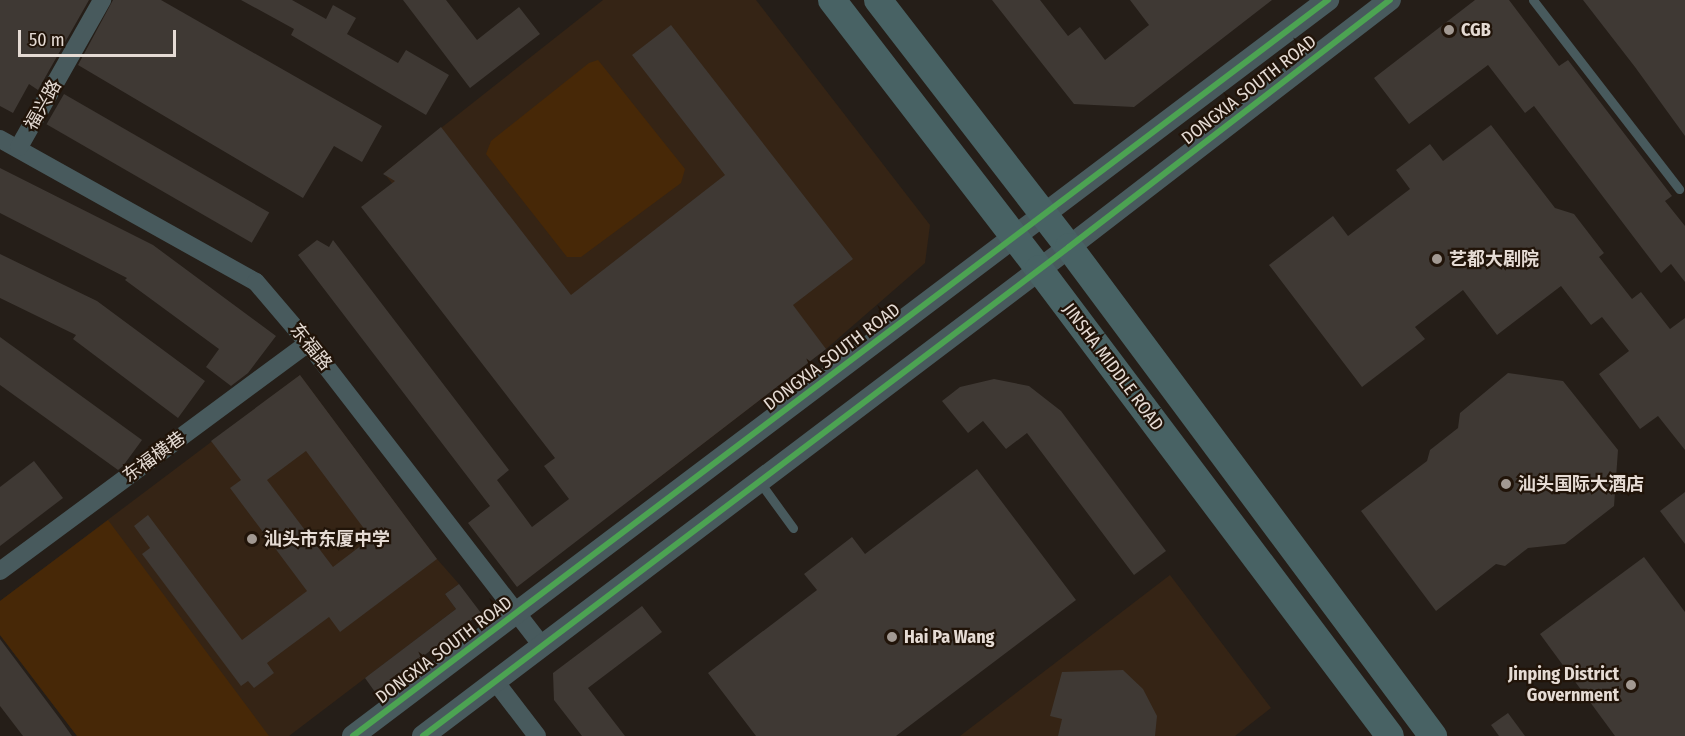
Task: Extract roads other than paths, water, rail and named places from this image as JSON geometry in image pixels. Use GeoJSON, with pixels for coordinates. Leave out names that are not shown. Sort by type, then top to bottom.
{"type":"FeatureCollection","features":[{"type":"Feature","properties":{"kind":"main road","name":"JINSHA MIDDLE ROAD"},"geometry":{"type":"LineString","coordinates":[[832,0],[1015,237],[1390,736]]}},
{"type":"Feature","properties":{"kind":"main road","name":"JINSHA MIDDLE ROAD"},"geometry":{"type":"LineString","coordinates":[[878,0],[1069,247],[1433,736]]}},
{"type":"Feature","properties":{"kind":"street","name":"福兴路"},"geometry":{"type":"LineString","coordinates":[[19,147],[102,0]]}},
{"type":"Feature","properties":{"kind":"street","name":"DONGXIA SOUTH ROAD"},"geometry":{"type":"LineString","coordinates":[[353,736],[1328,0]]}},
{"type":"Feature","properties":{"kind":"street","name":"DONGXIA SOUTH ROAD"},"geometry":{"type":"LineString","coordinates":[[423,736],[1069,247],[1390,0]]}},
{"type":"Feature","properties":{"kind":"street","name":"东福路"},"geometry":{"type":"LineString","coordinates":[[0,139],[19,147],[256,282],[308,343],[542,646]]}},
{"type":"Feature","properties":{"kind":"street","name":"东福横巷"},"geometry":{"type":"LineString","coordinates":[[0,571],[308,343]]}},
{"type":"Feature","properties":{"kind":"street"},"geometry":{"type":"LineString","coordinates":[[495,681],[537,736]]}},
{"type":"Feature","properties":{"kind":"lane"},"geometry":{"type":"LineString","coordinates":[[1533,0],[1679,189]]}},
{"type":"Feature","properties":{"kind":"lane"},"geometry":{"type":"LineString","coordinates":[[759,481],[793,528]]}},
{"type":"Feature","properties":{"kind":"place","name":"CGB"},"geometry":{"type":"Point","coordinates":[1449,30]}},
{"type":"Feature","properties":{"kind":"place","name":"艺都大剧院"},"geometry":{"type":"Point","coordinates":[1437,259]}},
{"type":"Feature","properties":{"kind":"place","name":"汕头国际大酒店"},"geometry":{"type":"Point","coordinates":[1506,484]}},
{"type":"Feature","properties":{"kind":"place","name":"汕头市东厦中学"},"geometry":{"type":"Point","coordinates":[252,539]}},
{"type":"Feature","properties":{"kind":"place","name":"Hai Pa Wang"},"geometry":{"type":"Point","coordinates":[892,637]}},
{"type":"Feature","properties":{"kind":"place","name":"Jinping District Government"},"geometry":{"type":"Point","coordinates":[1631,685]}}]}
